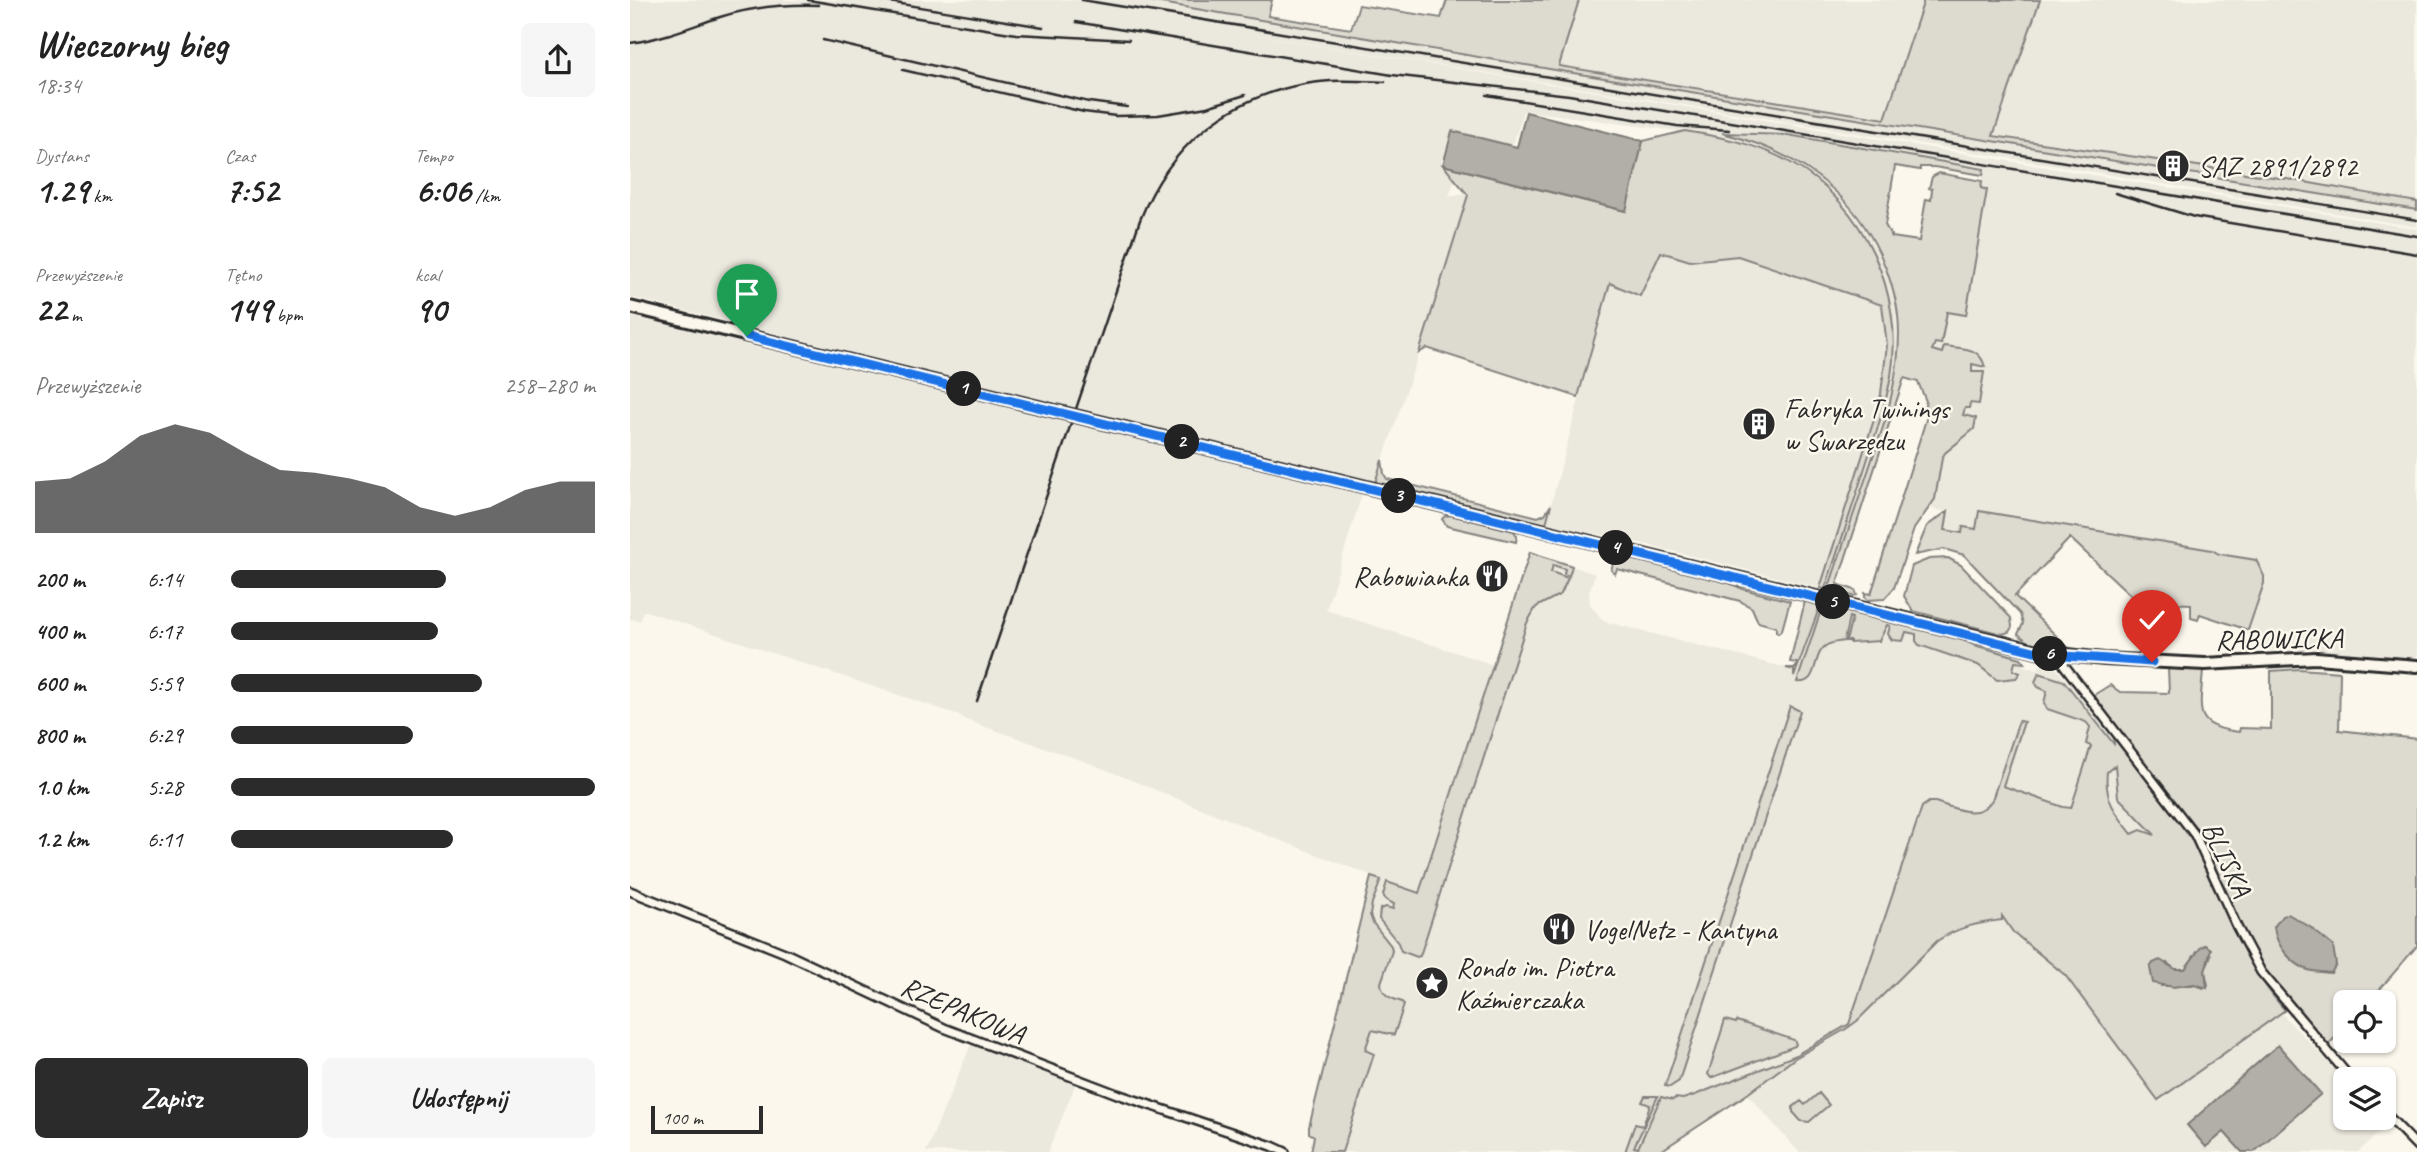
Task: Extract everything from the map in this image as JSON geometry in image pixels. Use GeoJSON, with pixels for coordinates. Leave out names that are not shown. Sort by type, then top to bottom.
{"type":"FeatureCollection","features":[{"type":"Feature","properties":{"kind":"street","name":"RABOWICKA"},"geometry":{"type":"LineString","coordinates":[[630,307],[1956,632],[2065,656],[2205,664],[2316,658],[2417,666]]}},
{"type":"Feature","properties":{"kind":"street","name":"BLISKA"},"geometry":{"type":"LineString","coordinates":[[2065,656],[2064,665],[2171,800],[2195,835],[2261,972],[2341,1067]]}},
{"type":"Feature","properties":{"kind":"street","name":"RZEPAKOWA"},"geometry":{"type":"LineString","coordinates":[[630,891],[785,953],[944,1028],[1117,1094],[1285,1152]]}},
{"type":"Feature","properties":{"kind":"street"},"geometry":{"type":"LineString","coordinates":[[2396,1124],[2417,1146]]}},
{"type":"Feature","properties":{"kind":"shaded area"},"geometry":{"type":"Polygon","coordinates":[[[630,0],[1144,0],[1561,71],[2417,210],[2417,227],[1201,26],[2417,229],[2417,660],[2339,652],[2272,650],[2257,637],[2246,635],[2264,583],[2256,560],[2219,554],[2212,550],[1980,511],[1976,530],[1962,533],[1945,530],[1947,512],[1929,508],[1937,492],[1942,458],[1976,418],[1963,416],[1970,402],[1979,404],[1980,373],[1971,372],[1972,363],[1981,364],[1981,367],[1985,365],[1980,354],[1976,352],[1932,351],[1935,343],[1941,343],[1947,311],[1966,314],[1987,190],[1981,188],[1984,169],[1788,135],[1726,133],[1771,148],[1796,160],[1835,191],[1864,226],[1885,266],[1895,300],[1898,347],[1887,415],[1828,590],[1825,589],[1890,381],[1894,339],[1890,299],[1879,266],[1856,223],[1822,185],[1794,164],[1770,152],[1721,137],[1528,111],[1523,112],[1513,145],[1451,130],[1442,160],[1443,169],[1457,172],[1449,196],[1468,194],[1375,483],[630,297],[630,0]]]}},
{"type":"Feature","properties":{"kind":"shaded area"},"geometry":{"type":"Polygon","coordinates":[[[1144,0],[1272,0],[1268,16],[1351,29],[1359,5],[1441,18],[1447,0],[1579,0],[1559,66],[1885,119],[1924,0],[2040,0],[1993,136],[2293,180],[2417,202],[2417,210],[1561,71],[1144,0]]]}},
{"type":"Feature","properties":{"kind":"shaded area"},"geometry":{"type":"Polygon","coordinates":[[[1579,0],[1924,0],[1885,119],[1559,66],[1579,0]]]}},
{"type":"Feature","properties":{"kind":"shaded area"},"geometry":{"type":"Polygon","coordinates":[[[2040,0],[2417,0],[2417,202],[2293,180],[1993,135],[2040,0]]]}},
{"type":"Feature","properties":{"kind":"shaded area"},"geometry":{"type":"Polygon","coordinates":[[[1526,112],[1643,141],[1626,211],[1443,165],[1452,131],[1517,147],[1526,112]]]}},
{"type":"Feature","properties":{"kind":"shaded area"},"geometry":{"type":"Polygon","coordinates":[[[1685,131],[1753,146],[1791,163],[1817,180],[1858,226],[1874,254],[1885,283],[1892,314],[1894,345],[1887,397],[1825,589],[1820,588],[1880,401],[1887,345],[1882,305],[1738,256],[1690,261],[1661,252],[1640,296],[1610,283],[1578,397],[1427,348],[1419,353],[1468,195],[1443,165],[1625,211],[1643,141],[1685,131]]]}},
{"type":"Feature","properties":{"kind":"shaded area"},"geometry":{"type":"Polygon","coordinates":[[[1722,133],[1788,135],[1984,169],[1983,175],[1934,167],[1920,167],[1920,170],[1895,166],[1885,225],[1892,237],[1919,241],[1926,199],[1931,200],[1932,189],[1929,188],[1932,177],[1939,173],[1982,181],[1981,188],[1987,190],[1966,315],[1947,312],[1941,344],[1935,343],[1932,350],[1942,353],[1944,346],[1969,350],[1979,355],[1985,367],[1972,364],[1972,372],[1984,372],[1979,404],[1970,403],[1963,415],[1976,418],[1974,429],[1942,458],[1935,499],[1914,529],[1894,588],[1884,599],[1868,600],[1865,593],[1871,594],[1928,413],[1924,411],[1926,401],[1918,382],[1904,378],[1837,584],[1855,590],[1857,595],[1828,590],[1887,415],[1893,386],[1898,356],[1898,312],[1885,266],[1871,237],[1854,212],[1810,171],[1783,155],[1722,133]]]}},
{"type":"Feature","properties":{"kind":"shaded area"},"geometry":{"type":"Polygon","coordinates":[[[1661,252],[1690,261],[1738,256],[1882,305],[1887,345],[1880,401],[1820,588],[1640,543],[1546,523],[1610,283],[1661,252]]]}},
{"type":"Feature","properties":{"kind":"shaded area"},"geometry":{"type":"Polygon","coordinates":[[[630,316],[888,379],[1071,419],[1360,491],[1362,494],[1326,610],[1494,665],[1530,552],[1595,574],[1589,593],[1590,604],[1603,621],[1795,670],[1803,650],[1806,649],[1821,603],[1823,604],[1808,650],[1827,607],[2024,662],[2024,666],[2038,670],[2040,665],[2047,663],[2055,667],[2125,748],[2169,854],[2006,919],[2013,932],[2065,975],[2157,1100],[2281,1013],[2333,1067],[2333,1130],[2382,1130],[2358,1152],[1799,1152],[1747,1094],[1661,1152],[1311,1152],[1314,1136],[1309,1133],[1370,875],[1092,764],[966,720],[959,715],[646,611],[643,611],[640,621],[630,619],[630,316]]]}},
{"type":"Feature","properties":{"kind":"shaded area"},"geometry":{"type":"Polygon","coordinates":[[[1382,460],[1387,479],[1538,517],[1545,514],[1551,505],[1545,527],[1380,486],[1375,483],[1382,460]]]}},
{"type":"Feature","properties":{"kind":"shaded area"},"geometry":{"type":"Polygon","coordinates":[[[1948,511],[1945,530],[1962,533],[1963,527],[1976,529],[1979,511],[2212,550],[2219,554],[2256,560],[2264,576],[2264,583],[2248,630],[2200,614],[2198,620],[2191,618],[2191,604],[2138,602],[2070,538],[2015,596],[2071,650],[2030,643],[2018,634],[2023,624],[2020,614],[1964,555],[1944,549],[1915,555],[1927,526],[1948,511]]]}},
{"type":"Feature","properties":{"kind":"shaded area"},"geometry":{"type":"Polygon","coordinates":[[[1451,515],[1514,531],[1516,542],[1447,526],[1442,519],[1451,515]]]}},
{"type":"Feature","properties":{"kind":"shaded area"},"geometry":{"type":"Polygon","coordinates":[[[1530,552],[1572,566],[1569,576],[1564,574],[1565,569],[1553,565],[1551,572],[1568,578],[1561,594],[1536,607],[1527,623],[1420,956],[1417,957],[1401,951],[1379,919],[1380,909],[1393,909],[1394,904],[1383,895],[1387,882],[1419,893],[1530,552]]]}},
{"type":"Feature","properties":{"kind":"shaded area"},"geometry":{"type":"Polygon","coordinates":[[[1621,554],[1716,577],[1743,589],[1790,601],[1782,630],[1778,633],[1776,627],[1758,622],[1752,608],[1740,601],[1617,569],[1615,574],[1611,570],[1615,558],[1621,554]]]}},
{"type":"Feature","properties":{"kind":"shaded area"},"geometry":{"type":"Polygon","coordinates":[[[1948,558],[1961,565],[2011,618],[2012,627],[2009,632],[2002,634],[1913,611],[1904,596],[1912,566],[1929,559],[1948,558]]]}},
{"type":"Feature","properties":{"kind":"shaded area"},"geometry":{"type":"Polygon","coordinates":[[[1805,601],[1821,603],[1794,677],[1794,670],[1786,668],[1796,668],[1797,663],[1790,662],[1805,601]]]}},
{"type":"Feature","properties":{"kind":"shaded area"},"geometry":{"type":"Polygon","coordinates":[[[1823,604],[1956,637],[2021,658],[2025,663],[2015,662],[2013,670],[2020,673],[2016,678],[1997,680],[1978,665],[1919,645],[1916,634],[1906,632],[1903,641],[1892,640],[1888,634],[1890,626],[1887,625],[1879,641],[1850,643],[1846,641],[1852,618],[1849,617],[1844,641],[1829,644],[1822,649],[1809,679],[1797,682],[1823,604]]]}},
{"type":"Feature","properties":{"kind":"shaded area"},"geometry":{"type":"Polygon","coordinates":[[[2168,667],[2203,669],[2202,714],[2213,726],[2239,732],[2240,728],[2271,729],[2271,671],[2299,669],[2340,672],[2339,730],[2417,739],[2417,946],[2379,990],[2333,990],[2333,1040],[2327,1046],[2261,966],[2226,896],[2205,844],[2198,845],[2245,953],[2285,1010],[2158,1100],[2065,975],[2013,932],[2002,916],[2002,920],[1968,926],[1937,941],[1857,1021],[1795,1058],[1746,1095],[1659,1152],[1625,1152],[1635,1124],[1643,1126],[1650,1105],[1642,1102],[1645,1096],[1658,1096],[1634,1147],[1638,1148],[1661,1097],[1673,1100],[1695,1095],[1794,1056],[1849,1024],[1922,807],[1929,802],[1966,811],[1980,810],[1986,806],[1992,800],[2019,721],[2024,722],[2003,786],[2071,808],[2091,746],[2086,744],[2090,727],[2086,722],[2047,709],[2044,703],[2047,691],[2038,687],[2035,682],[2039,673],[2064,681],[2114,744],[2115,727],[2094,695],[2110,685],[2120,692],[2169,693],[2168,667]],[[2115,765],[2107,772],[2107,791],[2116,813],[2132,834],[2141,830],[2155,835],[2118,797],[2115,765]],[[2197,952],[2185,969],[2175,969],[2167,963],[2161,986],[2189,985],[2204,988],[2208,985],[2205,971],[2211,955],[2197,952]]]}},
{"type":"Feature","properties":{"kind":"shaded area"},"geometry":{"type":"Polygon","coordinates":[[[1790,706],[1800,711],[1679,1081],[1670,1087],[1665,1086],[1790,706]]]}},
{"type":"Feature","properties":{"kind":"shaded area"},"geometry":{"type":"Polygon","coordinates":[[[1371,877],[1381,880],[1370,915],[1392,951],[1381,983],[1383,991],[1404,1005],[1394,1035],[1372,1030],[1365,1050],[1374,1054],[1342,1152],[1311,1152],[1314,1136],[1309,1133],[1309,1127],[1371,877]]]}},
{"type":"Feature","properties":{"kind":"shaded area"},"geometry":{"type":"Polygon","coordinates":[[[2288,914],[2310,927],[2333,946],[2336,965],[2331,973],[2308,970],[2285,953],[2274,927],[2282,916],[2288,914]]]}},
{"type":"Feature","properties":{"kind":"shaded area"},"geometry":{"type":"Polygon","coordinates":[[[2205,945],[2211,949],[2205,971],[2207,988],[2194,984],[2173,987],[2153,983],[2150,968],[2153,963],[2160,960],[2175,969],[2185,969],[2205,945]]]}},
{"type":"Feature","properties":{"kind":"shaded area"},"geometry":{"type":"Polygon","coordinates":[[[1725,1020],[1737,1021],[1794,1040],[1796,1044],[1711,1078],[1708,1074],[1725,1020]]]}},
{"type":"Feature","properties":{"kind":"shaded area"},"geometry":{"type":"Polygon","coordinates":[[[972,1042],[1076,1083],[1048,1152],[926,1152],[972,1042]]]}},
{"type":"Feature","properties":{"kind":"shaded area"},"geometry":{"type":"Polygon","coordinates":[[[2278,1045],[2321,1094],[2254,1152],[2242,1152],[2224,1132],[2206,1147],[2187,1125],[2278,1045]]]}},
{"type":"Feature","properties":{"kind":"shaded area"},"geometry":{"type":"Polygon","coordinates":[[[1819,1093],[1829,1105],[1809,1122],[1801,1121],[1793,1112],[1793,1107],[1801,1101],[1805,1105],[1819,1093]]]}},
{"type":"Feature","properties":{"kind":"railway"},"geometry":{"type":"LineString","coordinates":[[808,0],[1016,34],[1129,40]]}},
{"type":"Feature","properties":{"kind":"railway"},"geometry":{"type":"LineString","coordinates":[[877,0],[1043,27]]}},
{"type":"Feature","properties":{"kind":"railway"},"geometry":{"type":"LineString","coordinates":[[1082,0],[2417,220]]}},
{"type":"Feature","properties":{"kind":"railway"},"geometry":{"type":"LineString","coordinates":[[630,43],[665,36],[744,11],[819,5]]}},
{"type":"Feature","properties":{"kind":"railway"},"geometry":{"type":"LineString","coordinates":[[1076,22],[1392,75],[1569,95],[2417,236]]}},
{"type":"Feature","properties":{"kind":"railway"},"geometry":{"type":"LineString","coordinates":[[823,40],[1089,102],[1127,107]]}},
{"type":"Feature","properties":{"kind":"railway"},"geometry":{"type":"LineString","coordinates":[[903,70],[1084,112],[1116,116],[1158,115],[1207,107],[1245,95]]}},
{"type":"Feature","properties":{"kind":"railway"},"geometry":{"type":"LineString","coordinates":[[977,701],[1140,220],[1167,170],[1204,130],[1250,101],[1276,91],[1315,82],[1385,82]]}},
{"type":"Feature","properties":{"kind":"railway"},"geometry":{"type":"LineString","coordinates":[[1487,95],[1677,126],[1729,130]]}},
{"type":"Feature","properties":{"kind":"railway"},"geometry":{"type":"LineString","coordinates":[[2115,193],[2194,217],[2417,254]]}},
{"type":"Feature","properties":{"kind":"place","name":"SAZ 2891/2892"},"geometry":{"type":"Point","coordinates":[2173,166]}},
{"type":"Feature","properties":{"kind":"place","name":"Fabryka Twinings w Swarzędzu"},"geometry":{"type":"Point","coordinates":[1759,424]}},
{"type":"Feature","properties":{"kind":"place","name":"Rabowianka"},"geometry":{"type":"Point","coordinates":[1492,576]}},
{"type":"Feature","properties":{"kind":"place","name":"VogelNetz - Kantyna"},"geometry":{"type":"Point","coordinates":[1559,929]}},
{"type":"Feature","properties":{"kind":"place","name":"Rondo im. Piotra Kaźmierczaka"},"geometry":{"type":"Point","coordinates":[1432,983]}},
{"type":"Feature","properties":{"kind":"route"},"geometry":{"type":"LineString","coordinates":[[747,336],[2034,651],[2065,656],[2152,662]]}}]}
